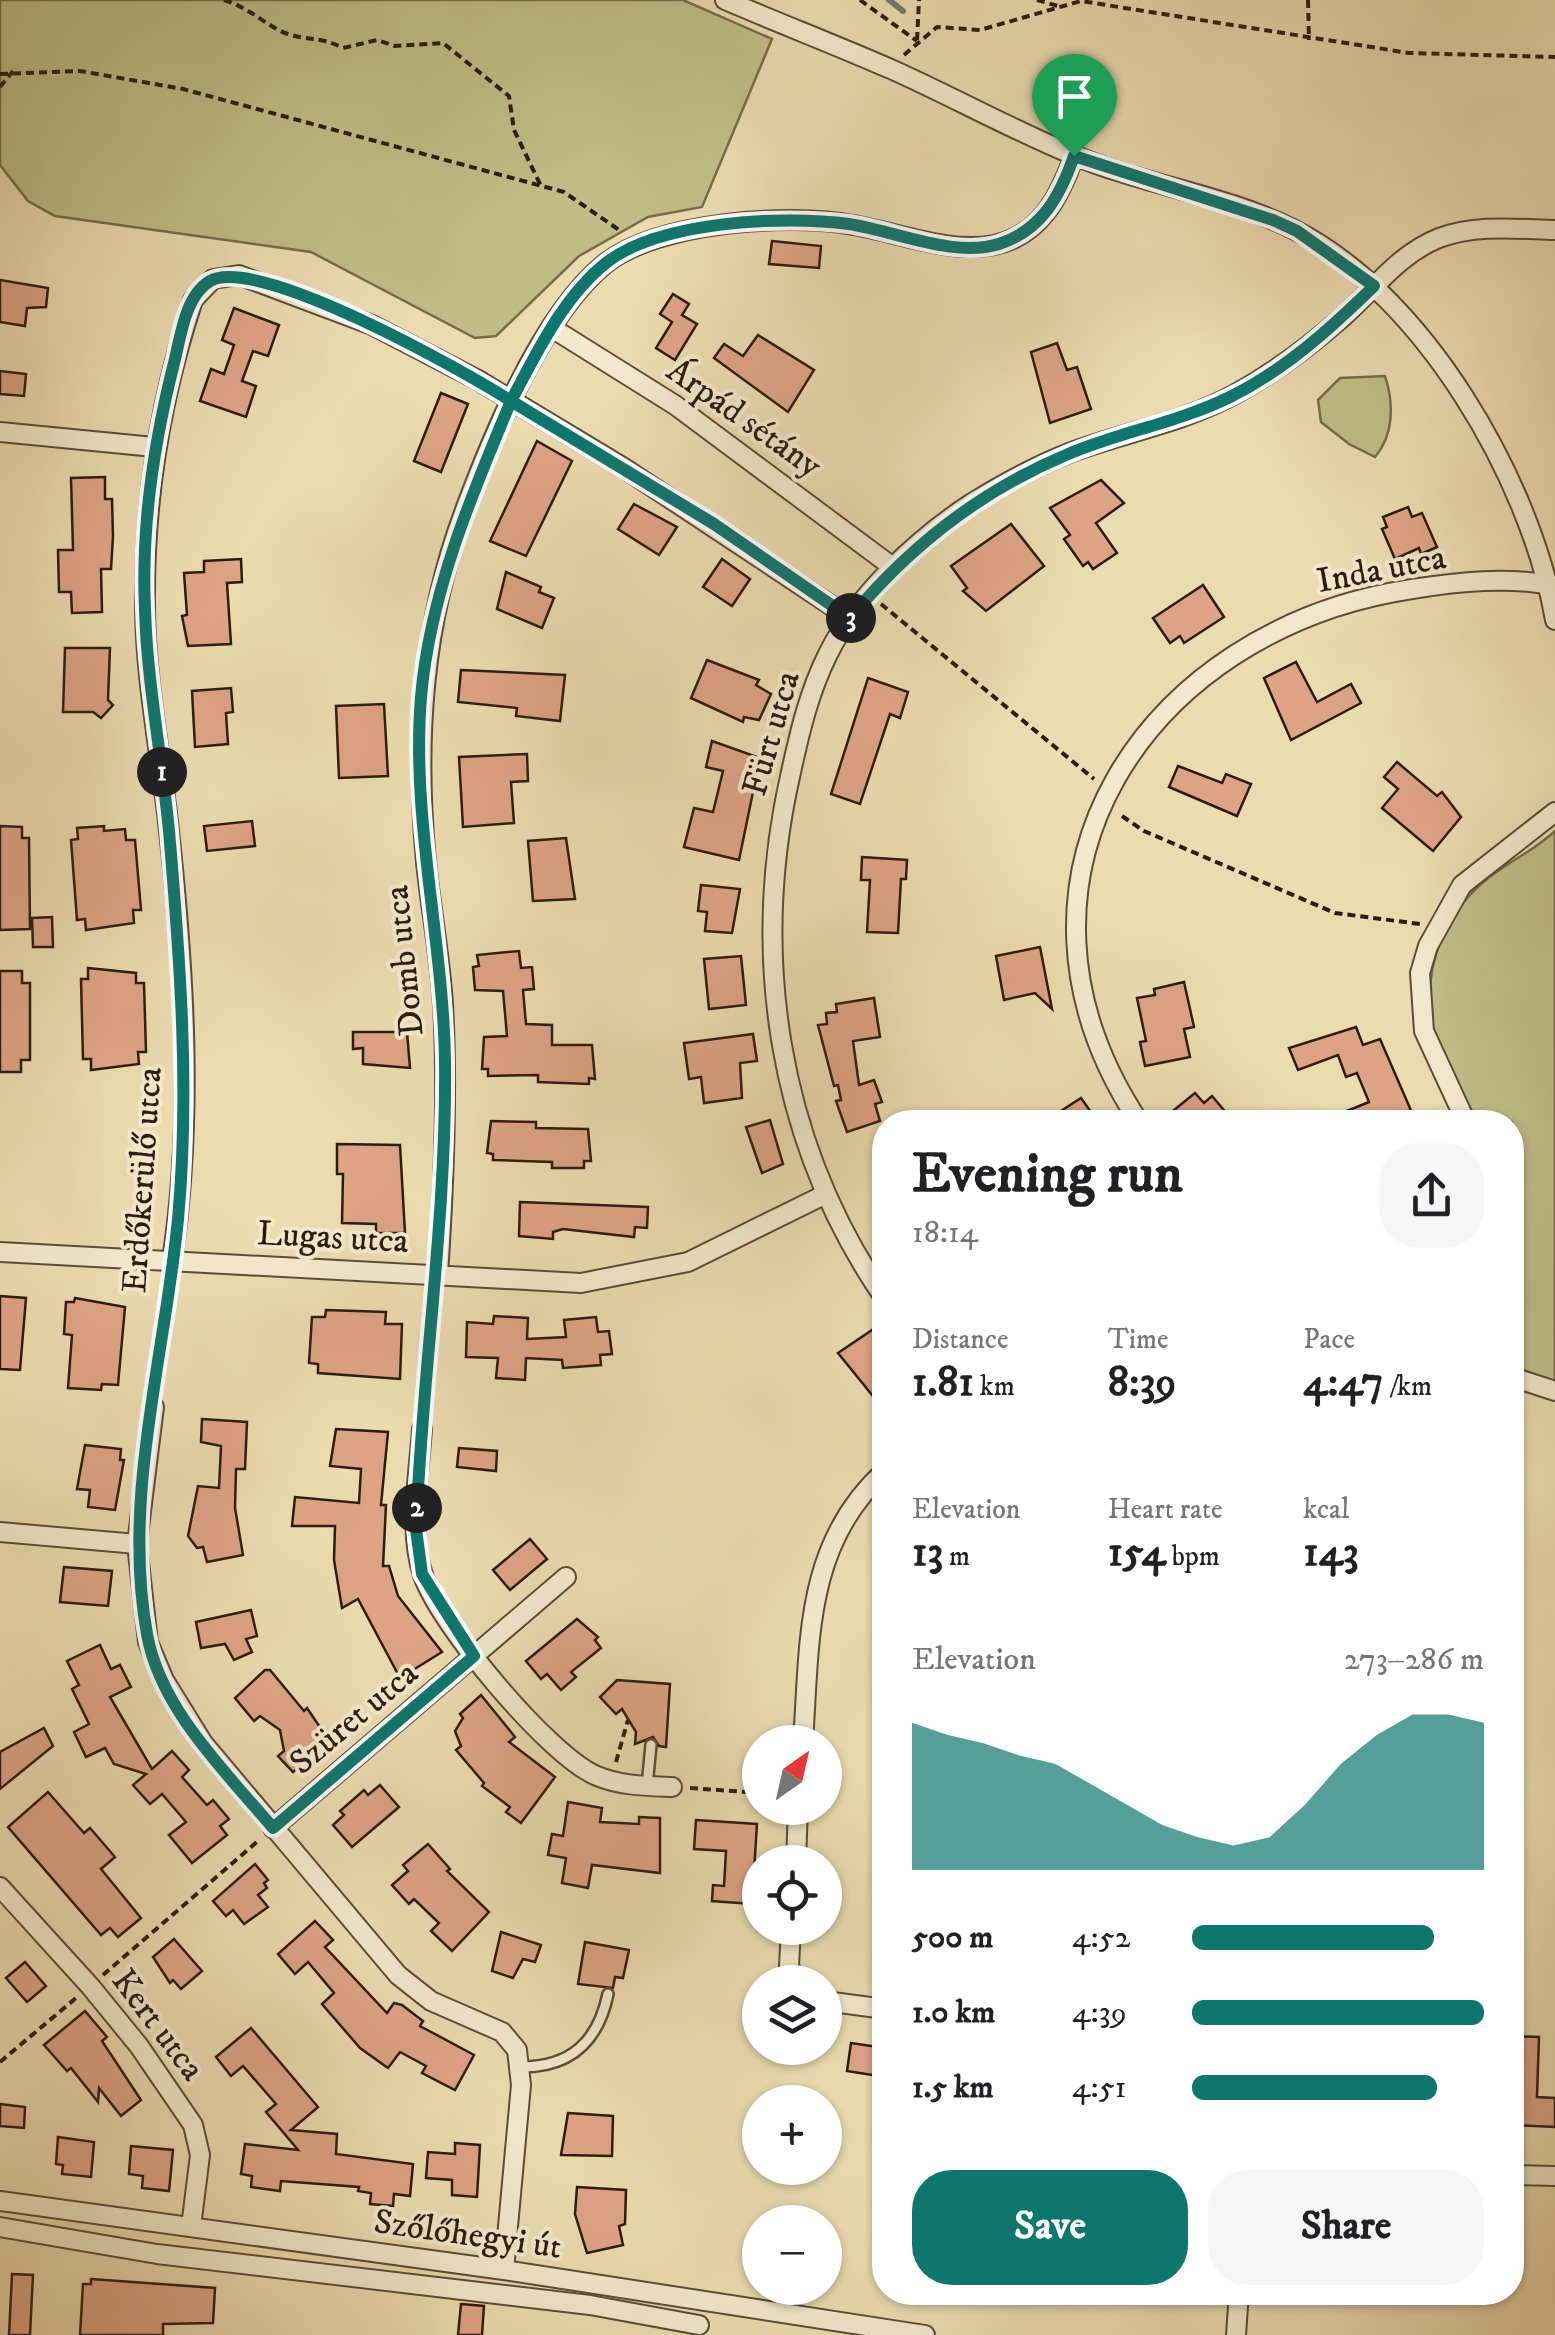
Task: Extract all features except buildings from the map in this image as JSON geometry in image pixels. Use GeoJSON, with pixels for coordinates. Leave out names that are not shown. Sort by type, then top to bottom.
{"type":"FeatureCollection","features":[{"type":"Feature","properties":{"kind":"street"},"geometry":{"type":"LineString","coordinates":[[726,0],[891,69],[1074,156],[1273,220],[1307,237],[1374,286],[1426,341],[1468,404],[1516,497],[1551,585],[1555,620]]}},
{"type":"Feature","properties":{"kind":"street","name":"Domb utca"},"geometry":{"type":"LineString","coordinates":[[438,1274],[445,1060],[426,859],[421,700],[428,649],[464,511],[511,401],[552,328],[605,264],[638,245],[701,228],[784,221],[847,224],[967,247],[994,246],[1032,228],[1044,216],[1064,184],[1074,156]]}},
{"type":"Feature","properties":{"kind":"street","name":"Fürt utca"},"geometry":{"type":"LineString","coordinates":[[872,1277],[824,1195],[778,1043],[770,952],[775,842],[807,702],[829,652],[850,618],[894,568],[970,504],[1068,453],[1191,415],[1271,374],[1416,249],[1442,237],[1501,228],[1555,230]]}},
{"type":"Feature","properties":{"kind":"street","name":"Erdőkerülő utca"},"geometry":{"type":"LineString","coordinates":[[172,1260],[178,1219],[182,1030],[168,826],[144,608],[154,447],[193,300],[204,285],[224,276],[239,276],[297,294],[372,325],[511,401]]}},
{"type":"Feature","properties":{"kind":"street","name":"Árpád sétány"},"geometry":{"type":"LineString","coordinates":[[552,328],[674,405],[894,568]]}},
{"type":"Feature","properties":{"kind":"street"},"geometry":{"type":"LineString","coordinates":[[511,401],[714,524],[850,618]]}},
{"type":"Feature","properties":{"kind":"street"},"geometry":{"type":"LineString","coordinates":[[0,432],[154,447]]}},
{"type":"Feature","properties":{"kind":"street","name":"Inda utca"},"geometry":{"type":"LineString","coordinates":[[1133,1110],[1112,1076],[1083,986],[1080,894],[1088,842],[1105,796],[1142,736],[1194,683],[1255,640],[1294,620],[1338,604],[1434,586],[1508,581],[1551,585]]}},
{"type":"Feature","properties":{"kind":"street"},"geometry":{"type":"LineString","coordinates":[[1460,1110],[1434,1060],[1419,1005],[1420,973],[1437,924],[1462,885],[1555,812]]}},
{"type":"Feature","properties":{"kind":"street","name":"Lugas utca"},"geometry":{"type":"LineString","coordinates":[[0,1252],[438,1274],[539,1284],[632,1276],[728,1246],[824,1195]]}},
{"type":"Feature","properties":{"kind":"street"},"geometry":{"type":"LineString","coordinates":[[1524,1381],[1555,1390]]}},
{"type":"Feature","properties":{"kind":"street"},"geometry":{"type":"LineString","coordinates":[[154,1407],[137,1544],[148,1642],[164,1680],[203,1743],[398,1975],[431,2000],[502,2032],[514,2043],[520,2067],[504,2270]]}},
{"type":"Feature","properties":{"kind":"street"},"geometry":{"type":"LineString","coordinates":[[422,1430],[416,1529],[422,1574],[474,1656],[554,1747],[581,1768],[611,1781],[672,1786]]}},
{"type":"Feature","properties":{"kind":"street"},"geometry":{"type":"LineString","coordinates":[[804,1725],[812,1600],[822,1568],[853,1510],[872,1487]]}},
{"type":"Feature","properties":{"kind":"street"},"geometry":{"type":"LineString","coordinates":[[0,1532],[137,1544]]}},
{"type":"Feature","properties":{"kind":"street","name":"Szüret utca"},"geometry":{"type":"LineString","coordinates":[[273,1828],[566,1578]]}},
{"type":"Feature","properties":{"kind":"street","name":"Kert utca"},"geometry":{"type":"LineString","coordinates":[[0,1887],[90,1986],[193,2125],[200,2155],[191,2226]]}},
{"type":"Feature","properties":{"kind":"street"},"geometry":{"type":"LineString","coordinates":[[842,2003],[872,2008]]}},
{"type":"Feature","properties":{"kind":"street"},"geometry":{"type":"LineString","coordinates":[[1524,2175],[1555,2176]]}},
{"type":"Feature","properties":{"kind":"street","name":"Szőlőhegyi út"},"geometry":{"type":"LineString","coordinates":[[0,2201],[504,2270],[925,2335]]}},
{"type":"Feature","properties":{"kind":"street","name":"Szőlőhegyi út"},"geometry":{"type":"LineString","coordinates":[[0,2227],[157,2254],[590,2305],[700,2325]]}},
{"type":"Feature","properties":{"kind":"street"},"geometry":{"type":"LineString","coordinates":[[1236,2335],[1238,2305]]}},
{"type":"Feature","properties":{"kind":"lane"},"geometry":{"type":"LineString","coordinates":[[647,1786],[651,1745]]}},
{"type":"Feature","properties":{"kind":"lane"},"geometry":{"type":"LineString","coordinates":[[520,2067],[556,2063],[585,2046],[598,2029],[608,1994]]}},
{"type":"Feature","properties":{"kind":"path"},"geometry":{"type":"LineString","coordinates":[[224,0],[254,11],[293,36],[319,36],[343,48],[376,40],[395,46],[444,43],[509,96],[514,130],[541,186]]}},
{"type":"Feature","properties":{"kind":"path"},"geometry":{"type":"LineString","coordinates":[[860,0],[917,41]]}},
{"type":"Feature","properties":{"kind":"path"},"geometry":{"type":"LineString","coordinates":[[917,41],[919,0]]}},
{"type":"Feature","properties":{"kind":"path"},"geometry":{"type":"LineString","coordinates":[[1037,0],[1058,6]]}},
{"type":"Feature","properties":{"kind":"path"},"geometry":{"type":"LineString","coordinates":[[1308,0],[1309,40]]}},
{"type":"Feature","properties":{"kind":"path"},"geometry":{"type":"LineString","coordinates":[[891,69],[917,41],[937,27],[980,30],[1081,1],[1409,53],[1555,57]]}},
{"type":"Feature","properties":{"kind":"path"},"geometry":{"type":"LineString","coordinates":[[0,74],[80,71],[183,89],[564,192],[604,216],[638,245]]}},
{"type":"Feature","properties":{"kind":"path"},"geometry":{"type":"LineString","coordinates":[[0,87],[13,72]]}},
{"type":"Feature","properties":{"kind":"path"},"geometry":{"type":"LineString","coordinates":[[870,594],[1144,831],[1336,912],[1405,924],[1437,924]]}},
{"type":"Feature","properties":{"kind":"path","name":"Erdőkerülő utca"},"geometry":{"type":"LineString","coordinates":[[154,1407],[172,1260]]}},
{"type":"Feature","properties":{"kind":"path"},"geometry":{"type":"LineString","coordinates":[[422,1430],[438,1274]]}},
{"type":"Feature","properties":{"kind":"path"},"geometry":{"type":"LineString","coordinates":[[611,1781],[628,1720]]}},
{"type":"Feature","properties":{"kind":"path"},"geometry":{"type":"LineString","coordinates":[[622,1743],[637,1745]]}},
{"type":"Feature","properties":{"kind":"path"},"geometry":{"type":"LineString","coordinates":[[672,1786],[742,1791]]}},
{"type":"Feature","properties":{"kind":"path"},"geometry":{"type":"LineString","coordinates":[[0,2062],[273,1828]]}},
{"type":"Feature","properties":{"kind":"green space"},"geometry":{"type":"Polygon","coordinates":[[[0,0],[683,0],[772,39],[702,207],[648,217],[579,256],[496,336],[475,338],[311,252],[55,216],[28,201],[0,165],[0,0]]]}},
{"type":"Feature","properties":{"kind":"green space"},"geometry":{"type":"Polygon","coordinates":[[[1385,376],[1390,418],[1386,439],[1375,457],[1349,444],[1321,422],[1318,400],[1340,378],[1385,376]]]}},
{"type":"Feature","properties":{"kind":"green space"},"geometry":{"type":"Polygon","coordinates":[[[1555,831],[1555,1381],[1524,1371],[1524,1110],[1471,1110],[1444,1061],[1430,1014],[1433,967],[1450,923],[1463,903],[1489,877],[1555,831]]]}},
{"type":"Feature","properties":{"kind":"waterway"},"geometry":{"type":"LineString","coordinates":[[889,0],[903,11]]}},
{"type":"Feature","properties":{"kind":"route"},"geometry":{"type":"LineString","coordinates":[[1074,156],[1064,184],[1044,216],[1016,238],[994,246],[967,247],[847,224],[784,221],[701,228],[638,245],[605,264],[572,302],[538,350],[511,401],[425,351],[297,294],[239,276],[224,276],[204,285],[193,300],[154,447],[146,525],[144,608],[168,826],[182,1030],[178,1219],[137,1544],[148,1642],[164,1680],[203,1743],[273,1828],[474,1656],[422,1574],[416,1529],[442,1217],[445,1060],[426,859],[421,700],[428,649],[464,511],[511,401],[714,524],[850,618],[894,568],[970,504],[1068,453],[1146,431],[1232,396],[1271,374],[1310,344],[1374,286],[1297,231],[1273,220],[1074,156]]}}]}
